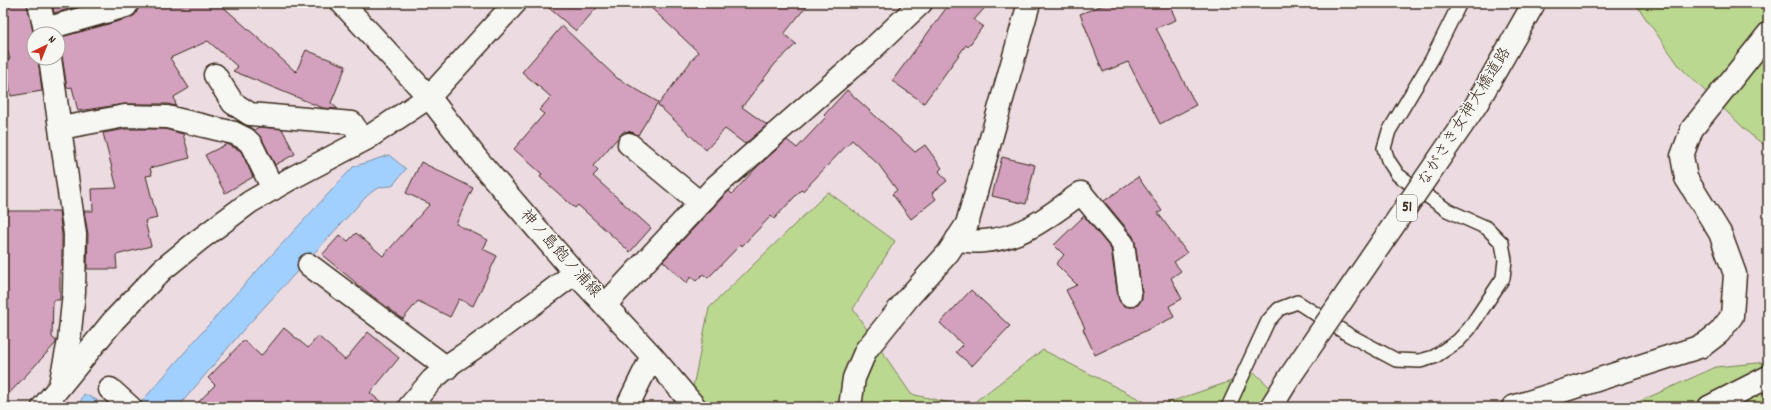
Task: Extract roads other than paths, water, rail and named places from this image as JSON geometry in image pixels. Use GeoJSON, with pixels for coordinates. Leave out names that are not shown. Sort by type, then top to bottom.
{"type":"FeatureCollection","features":[{"type":"Feature","properties":{"kind":"street"},"geometry":{"type":"LineString","coordinates":[[39,3],[44,26]]}},
{"type":"Feature","properties":{"kind":"street","name":"神ノ島飽ノ浦線"},"geometry":{"type":"LineString","coordinates":[[342,3],[429,97],[477,159],[575,273],[652,356],[695,407]]}},
{"type":"Feature","properties":{"kind":"street"},"geometry":{"type":"LineString","coordinates":[[43,407],[114,320],[162,270],[250,202],[363,140],[429,97],[515,3]]}},
{"type":"Feature","properties":{"kind":"street"},"geometry":{"type":"LineString","coordinates":[[605,305],[715,187],[871,50],[921,3]]}},
{"type":"Feature","properties":{"kind":"street"},"geometry":{"type":"LineString","coordinates":[[850,407],[854,378],[866,350],[908,298],[948,253],[967,224],[1029,3]]}},
{"type":"Feature","properties":{"kind":"street","name":"ながさき女神大橋道路"},"geometry":{"type":"LineString","coordinates":[[1271,407],[1291,375],[1476,105],[1534,3]]}},
{"type":"Feature","properties":{"kind":"street"},"geometry":{"type":"LineString","coordinates":[[61,26],[126,6]]}},
{"type":"Feature","properties":{"kind":"street"},"geometry":{"type":"LineString","coordinates":[[1513,407],[1702,346],[1720,333],[1732,316],[1736,274],[1720,233],[1686,178],[1682,156],[1692,129],[1768,34]]}},
{"type":"Feature","properties":{"kind":"street"},"geometry":{"type":"LineString","coordinates":[[51,66],[75,234],[74,292],[69,341],[60,385]]}},
{"type":"Feature","properties":{"kind":"street"},"geometry":{"type":"LineString","coordinates":[[215,75],[233,103],[250,114],[352,123],[363,140]]}},
{"type":"Feature","properties":{"kind":"street"},"geometry":{"type":"LineString","coordinates":[[61,128],[132,116],[167,117],[228,132],[241,136],[251,144],[273,189]]}},
{"type":"Feature","properties":{"kind":"street"},"geometry":{"type":"LineString","coordinates":[[629,144],[700,203]]}},
{"type":"Feature","properties":{"kind":"street"},"geometry":{"type":"LineString","coordinates":[[957,239],[966,242],[1007,238],[1036,225],[1081,192],[1123,244],[1130,295]]}},
{"type":"Feature","properties":{"kind":"street"},"geometry":{"type":"LineString","coordinates":[[309,265],[447,368]]}},
{"type":"Feature","properties":{"kind":"street"},"geometry":{"type":"LineString","coordinates":[[409,407],[432,380],[575,273]]}},
{"type":"Feature","properties":{"kind":"street"},"geometry":{"type":"LineString","coordinates":[[627,407],[652,356]]}},
{"type":"Feature","properties":{"kind":"street"},"geometry":{"type":"LineString","coordinates":[[1709,407],[1768,377]]}},
{"type":"Feature","properties":{"kind":"street"},"geometry":{"type":"LineString","coordinates":[[110,388],[130,407]]}},
{"type":"Feature","properties":{"kind":"lane"},"geometry":{"type":"LineString","coordinates":[[1228,407],[1268,321],[1279,309],[1297,302],[1349,335],[1396,360],[1420,361],[1434,357],[1458,340],[1469,329],[1503,278],[1505,260],[1502,243],[1487,228],[1448,210],[1398,175],[1388,160],[1384,148],[1389,131],[1432,59],[1460,3]]}},
{"type":"Feature","properties":{"kind":"water"},"geometry":{"type":"Polygon","coordinates":[[[389,155],[406,169],[392,186],[376,189],[364,199],[244,329],[178,407],[137,407],[232,298],[353,167],[389,155]]]}},
{"type":"Feature","properties":{"kind":"water"},"geometry":{"type":"Polygon","coordinates":[[[84,394],[97,400],[96,407],[78,407],[84,394]]]}}]}
